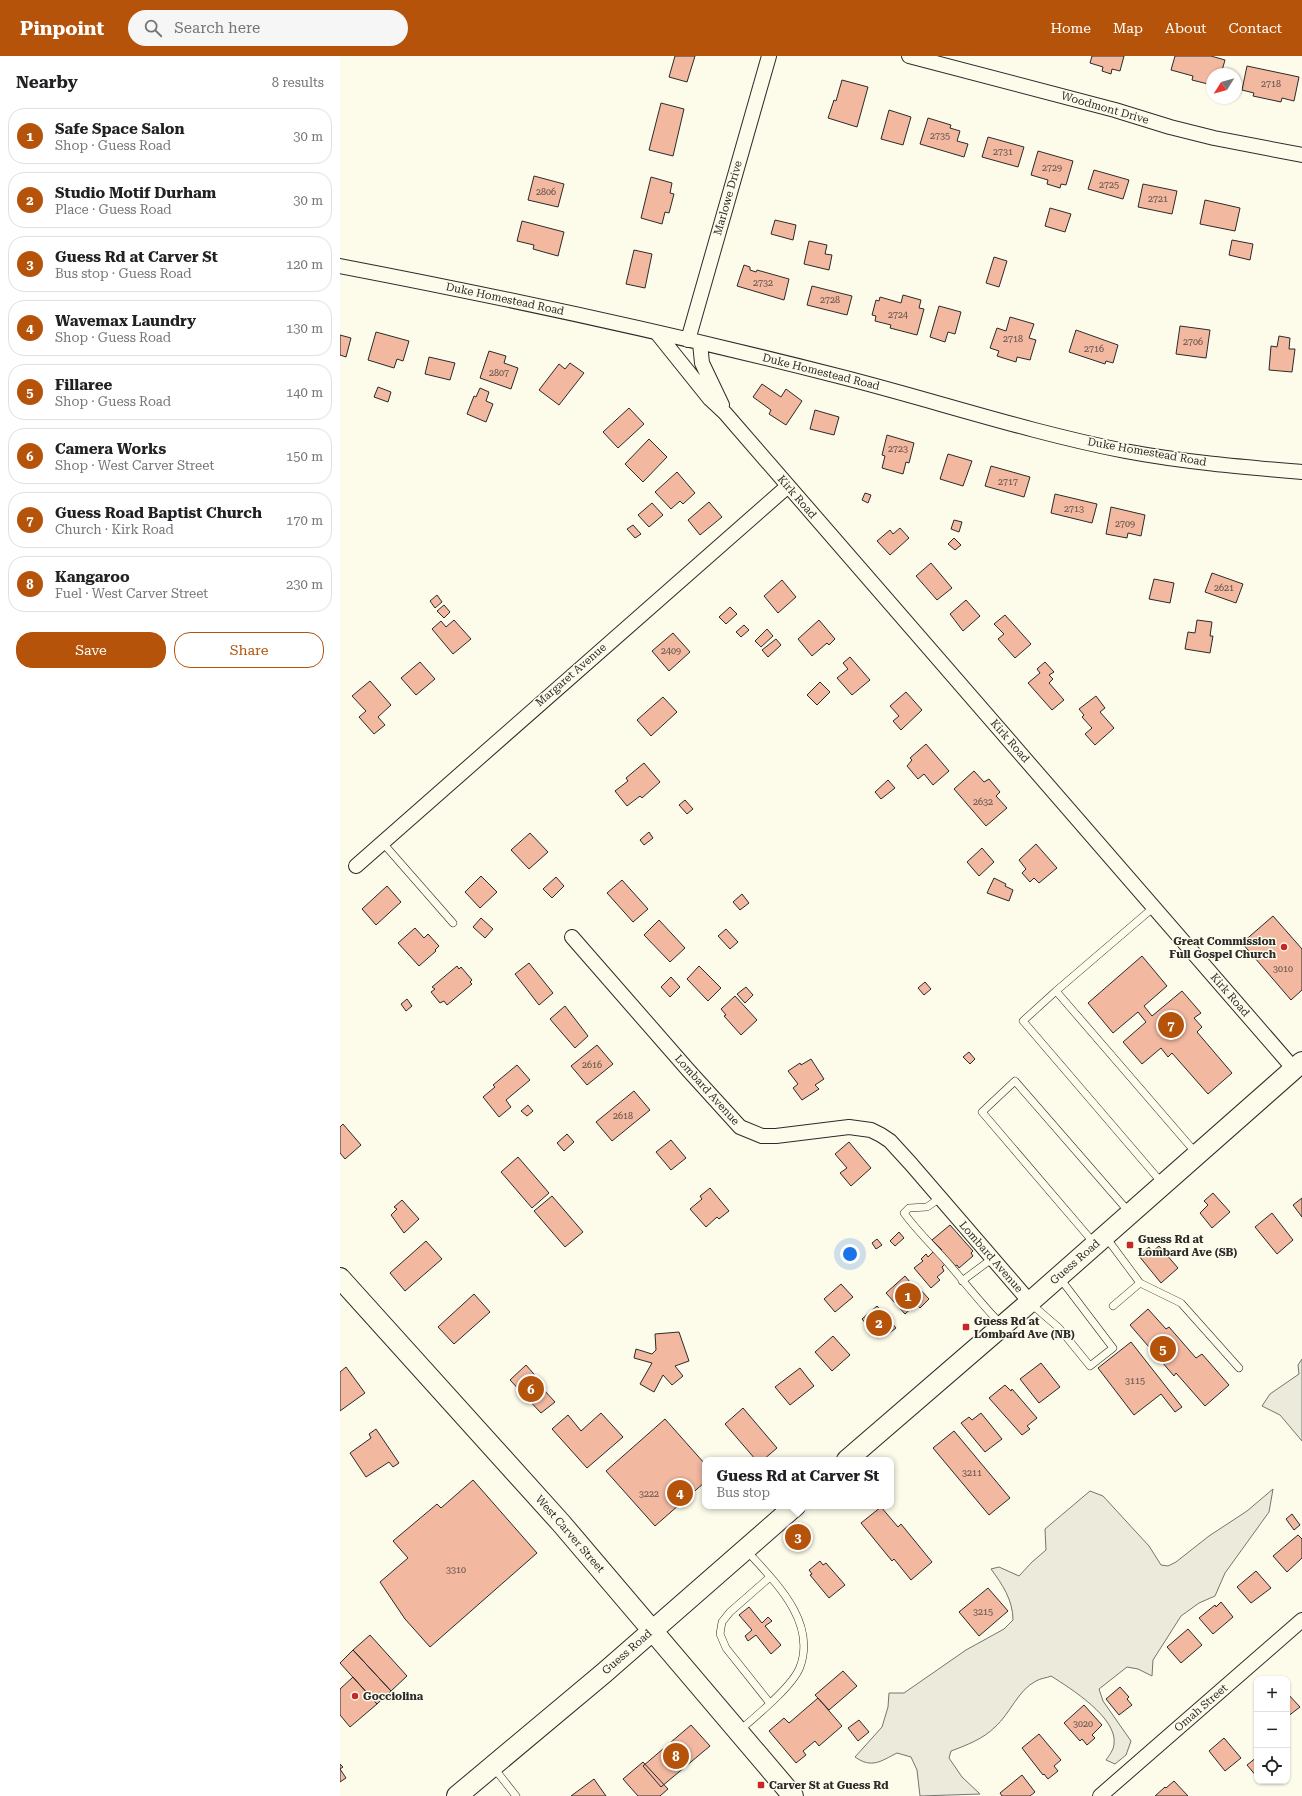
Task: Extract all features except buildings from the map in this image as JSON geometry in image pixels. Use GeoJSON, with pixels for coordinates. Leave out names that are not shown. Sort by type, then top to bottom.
{"type":"FeatureCollection","features":[{"type":"Feature","properties":{"kind":"main road","name":"Guess Road"},"geometry":{"type":"LineString","coordinates":[[850,1457],[1003,1326],[1298,1066]]}},
{"type":"Feature","properties":{"kind":"main road","name":"West Carver Street"},"geometry":{"type":"LineString","coordinates":[[340,1278],[511,1466],[653,1630],[793,1796]]}},
{"type":"Feature","properties":{"kind":"main road","name":"Guess Road"},"geometry":{"type":"LineString","coordinates":[[457,1796],[653,1630],[791,1509]]}},
{"type":"Feature","properties":{"kind":"street","name":"Marlowe Drive"},"geometry":{"type":"LineString","coordinates":[[694,341],[769,56]]}},
{"type":"Feature","properties":{"kind":"street","name":"Woodmont Drive"},"geometry":{"type":"LineString","coordinates":[[909,56],[1115,110],[1170,127],[1214,138],[1302,155]]}},
{"type":"Feature","properties":{"kind":"street","name":"Duke Homestead Road"},"geometry":{"type":"LineString","coordinates":[[340,266],[492,295],[694,341],[838,376],[1114,448],[1208,463],[1302,472]]}},
{"type":"Feature","properties":{"kind":"street","name":"Kirk Road"},"geometry":{"type":"LineString","coordinates":[[656,333],[710,399],[726,413],[1154,907],[1298,1066]]}},
{"type":"Feature","properties":{"kind":"street","name":"Kirk Road"},"geometry":{"type":"LineString","coordinates":[[694,341],[702,363],[726,413]]}},
{"type":"Feature","properties":{"kind":"street","name":"Margaret Avenue"},"geometry":{"type":"LineString","coordinates":[[356,866],[788,486]]}},
{"type":"Feature","properties":{"kind":"street","name":"Lombard Avenue"},"geometry":{"type":"LineString","coordinates":[[572,937],[740,1127],[762,1136],[776,1136],[848,1127],[871,1130],[890,1141],[1030,1302]]}},
{"type":"Feature","properties":{"kind":"street","name":"Omah Street"},"geometry":{"type":"LineString","coordinates":[[1100,1796],[1302,1620]]}},
{"type":"Feature","properties":{"kind":"lane"},"geometry":{"type":"LineString","coordinates":[[382,842],[453,923]]}},
{"type":"Feature","properties":{"kind":"lane"},"geometry":{"type":"LineString","coordinates":[[1154,907],[1023,1021],[1164,1184]]}},
{"type":"Feature","properties":{"kind":"lane"},"geometry":{"type":"LineString","coordinates":[[1056,991],[1198,1154]]}},
{"type":"Feature","properties":{"kind":"lane"},"geometry":{"type":"LineString","coordinates":[[1131,1213],[1015,1081],[982,1112],[1140,1283],[1181,1303],[1239,1368]]}},
{"type":"Feature","properties":{"kind":"lane"},"geometry":{"type":"LineString","coordinates":[[940,1198],[928,1207],[909,1208],[904,1213],[913,1226],[980,1303],[1003,1326]]}},
{"type":"Feature","properties":{"kind":"lane"},"geometry":{"type":"LineString","coordinates":[[962,1281],[993,1258]]}},
{"type":"Feature","properties":{"kind":"lane"},"geometry":{"type":"LineString","coordinates":[[1030,1302],[1059,1328],[1090,1366],[1113,1348],[1059,1277]]}},
{"type":"Feature","properties":{"kind":"lane"},"geometry":{"type":"LineString","coordinates":[[1113,1306],[1140,1283]]}},
{"type":"Feature","properties":{"kind":"lane"},"geometry":{"type":"LineString","coordinates":[[739,1731],[790,1682],[800,1668],[803,1652],[802,1631],[794,1610],[770,1577],[745,1549]]}},
{"type":"Feature","properties":{"kind":"lane"},"geometry":{"type":"LineString","coordinates":[[769,1702],[726,1648],[720,1634],[722,1622],[730,1612],[770,1577]]}},
{"type":"Feature","properties":{"kind":"lane"},"geometry":{"type":"LineString","coordinates":[[492,1766],[516,1796]]}},
{"type":"Feature","properties":{"kind":"shaded area"},"geometry":{"type":"Polygon","coordinates":[[[1302,1359],[1302,1441],[1280,1415],[1262,1406],[1270,1394],[1299,1374],[1298,1365],[1302,1359]]]}},
{"type":"Feature","properties":{"kind":"shaded area"},"geometry":{"type":"Polygon","coordinates":[[[1273,1489],[1269,1512],[1225,1573],[1215,1596],[1199,1603],[1181,1616],[1153,1660],[1152,1676],[1138,1669],[1127,1667],[1099,1689],[1103,1701],[1131,1741],[1126,1755],[1115,1764],[1106,1760],[1114,1746],[1113,1734],[1109,1724],[1091,1705],[1051,1676],[1038,1680],[1024,1690],[1000,1722],[985,1735],[951,1751],[949,1758],[962,1777],[980,1794],[920,1796],[917,1770],[911,1757],[897,1753],[881,1761],[866,1763],[855,1757],[882,1727],[888,1707],[889,1693],[904,1693],[966,1650],[1004,1629],[1013,1620],[1013,1613],[1009,1599],[1003,1586],[991,1569],[999,1567],[1019,1576],[1046,1550],[1045,1529],[1090,1491],[1103,1496],[1149,1546],[1161,1565],[1168,1566],[1176,1562],[1209,1536],[1247,1511],[1273,1489]]]}},
{"type":"Feature","properties":{"kind":"place","name":"Great Commission Full Gospel Church"},"geometry":{"type":"Point","coordinates":[1284,947]}},
{"type":"Feature","properties":{"kind":"place","name":"Guess Road Baptist Church"},"geometry":{"type":"Point","coordinates":[1171,1025]}},
{"type":"Feature","properties":{"kind":"place","name":"Guess Rd at Lombard Ave (SB)"},"geometry":{"type":"Point","coordinates":[1130,1245]}},
{"type":"Feature","properties":{"kind":"place","name":"Safe Space Salon"},"geometry":{"type":"Point","coordinates":[908,1296]}},
{"type":"Feature","properties":{"kind":"place","name":"Studio Motif Durham"},"geometry":{"type":"Point","coordinates":[879,1323]}},
{"type":"Feature","properties":{"kind":"place","name":"Guess Rd at Lombard Ave (NB)"},"geometry":{"type":"Point","coordinates":[966,1327]}},
{"type":"Feature","properties":{"kind":"place","name":"Fillaree"},"geometry":{"type":"Point","coordinates":[1163,1349]}},
{"type":"Feature","properties":{"kind":"place","name":"Camera Works"},"geometry":{"type":"Point","coordinates":[531,1389]}},
{"type":"Feature","properties":{"kind":"place","name":"Wavemax Laundry"},"geometry":{"type":"Point","coordinates":[680,1493]}},
{"type":"Feature","properties":{"kind":"place","name":"Guess Rd at Carver St"},"geometry":{"type":"Point","coordinates":[798,1537]}},
{"type":"Feature","properties":{"kind":"place","name":"Gocciolina"},"geometry":{"type":"Point","coordinates":[355,1696]}},
{"type":"Feature","properties":{"kind":"place","name":"Kangaroo"},"geometry":{"type":"Point","coordinates":[676,1756]}},
{"type":"Feature","properties":{"kind":"place","name":"Carver St at Guess Rd"},"geometry":{"type":"Point","coordinates":[761,1785]}}]}
